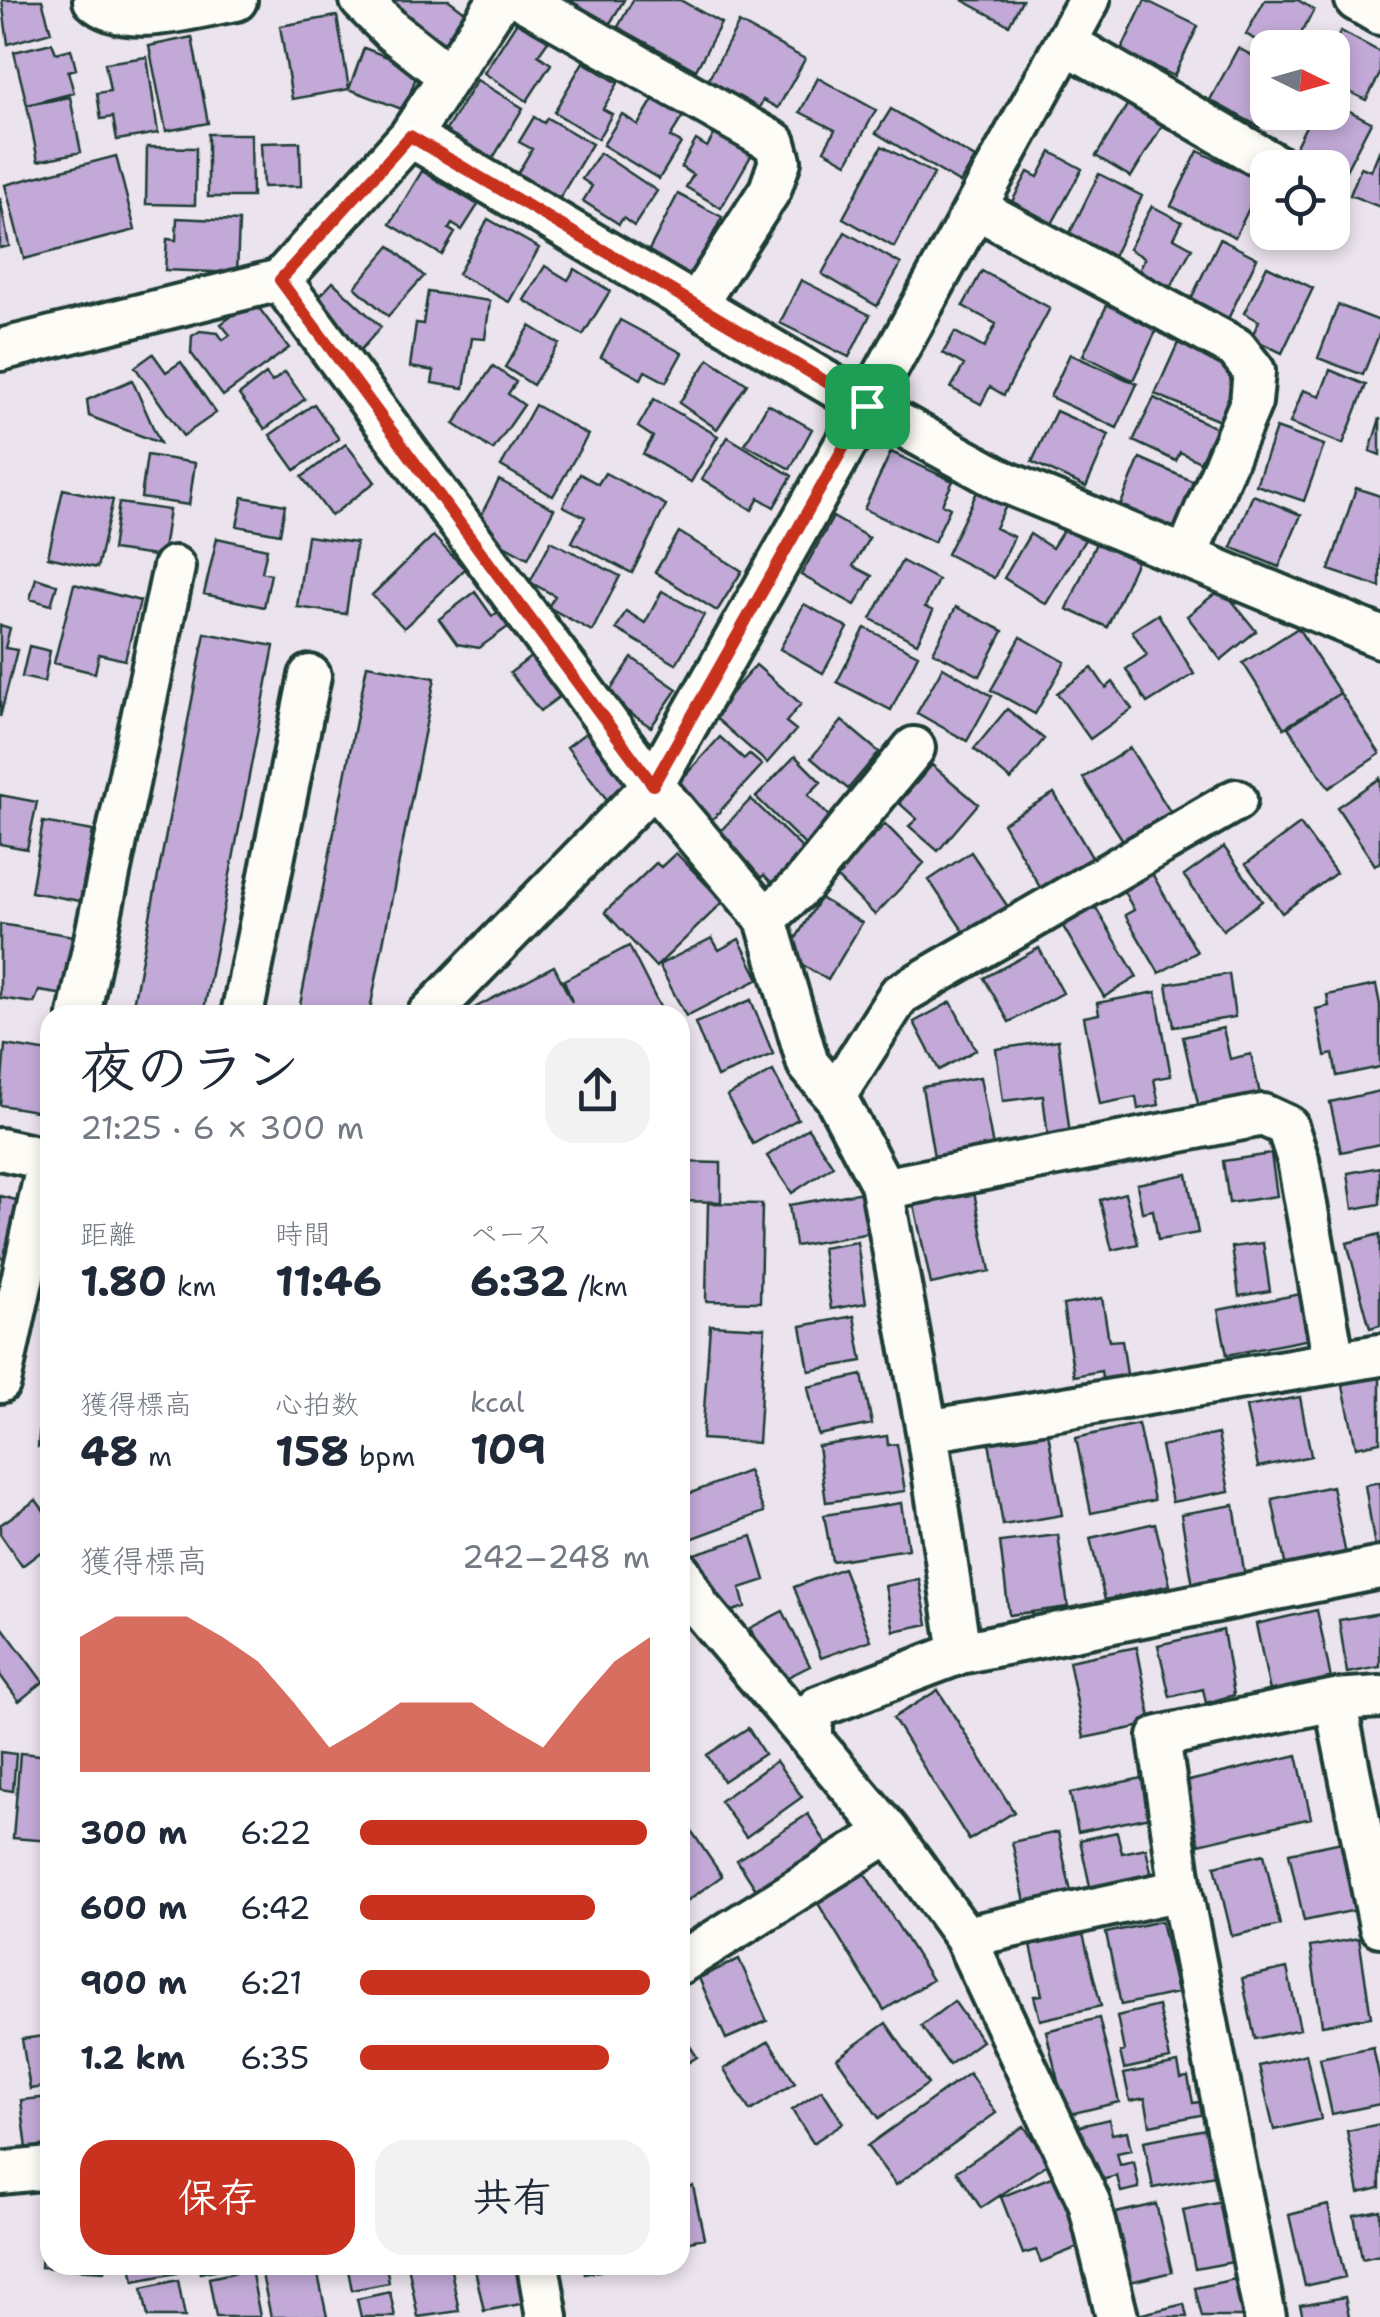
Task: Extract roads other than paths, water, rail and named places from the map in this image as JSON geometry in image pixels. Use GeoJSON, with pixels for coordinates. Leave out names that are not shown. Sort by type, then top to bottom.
{"type":"FeatureCollection","features":[{"type":"Feature","properties":{"kind":"street"},"geometry":{"type":"LineString","coordinates":[[94,0],[106,10],[136,16],[236,0]]}},
{"type":"Feature","properties":{"kind":"street"},"geometry":{"type":"LineString","coordinates":[[361,0],[448,76]]}},
{"type":"Feature","properties":{"kind":"street"},"geometry":{"type":"LineString","coordinates":[[0,350],[280,280],[410,136],[499,0]]}},
{"type":"Feature","properties":{"kind":"street"},"geometry":{"type":"LineString","coordinates":[[523,0],[775,143],[780,161],[770,190],[697,304]]}},
{"type":"Feature","properties":{"kind":"street"},"geometry":{"type":"LineString","coordinates":[[438,1005],[653,785],[867,406],[1089,0]]}},
{"type":"Feature","properties":{"kind":"street"},"geometry":{"type":"LineString","coordinates":[[1356,0],[1380,14]]}},
{"type":"Feature","properties":{"kind":"street"},"geometry":{"type":"LineString","coordinates":[[1066,43],[1250,150]]}},
{"type":"Feature","properties":{"kind":"street"},"geometry":{"type":"LineString","coordinates":[[410,136],[867,406],[1003,481],[1380,637]]}},
{"type":"Feature","properties":{"kind":"street"},"geometry":{"type":"LineString","coordinates":[[976,208],[1236,348],[1254,371],[1251,402],[1186,557]]}},
{"type":"Feature","properties":{"kind":"street"},"geometry":{"type":"LineString","coordinates":[[280,280],[653,785],[766,918],[808,1064],[835,1096],[882,1189],[926,1431],[960,1653]]}},
{"type":"Feature","properties":{"kind":"street"},"geometry":{"type":"LineString","coordinates":[[81,1005],[174,567]]}},
{"type":"Feature","properties":{"kind":"street"},"geometry":{"type":"LineString","coordinates":[[244,1005],[310,676]]}},
{"type":"Feature","properties":{"kind":"street"},"geometry":{"type":"LineString","coordinates":[[766,918],[802,885],[914,748]]}},
{"type":"Feature","properties":{"kind":"street"},"geometry":{"type":"LineString","coordinates":[[835,1096],[899,995],[1236,800]]}},
{"type":"Feature","properties":{"kind":"street"},"geometry":{"type":"LineString","coordinates":[[882,1189],[1263,1116],[1287,1126],[1298,1160],[1334,1362]]}},
{"type":"Feature","properties":{"kind":"street"},"geometry":{"type":"LineString","coordinates":[[0,1149],[40,1155]]}},
{"type":"Feature","properties":{"kind":"street"},"geometry":{"type":"LineString","coordinates":[[0,1382],[40,1202]]}},
{"type":"Feature","properties":{"kind":"street"},"geometry":{"type":"LineString","coordinates":[[926,1431],[1380,1354]]}},
{"type":"Feature","properties":{"kind":"street"},"geometry":{"type":"LineString","coordinates":[[812,1738],[812,1718],[818,1706],[960,1653],[1380,1568]]}},
{"type":"Feature","properties":{"kind":"street"},"geometry":{"type":"LineString","coordinates":[[690,1614],[812,1738],[890,1832],[964,1937],[1089,2202],[1117,2317]]}},
{"type":"Feature","properties":{"kind":"street"},"geometry":{"type":"LineString","coordinates":[[1264,2317],[1181,1890],[1159,1737],[1335,1700],[1380,1697]]}},
{"type":"Feature","properties":{"kind":"street"},"geometry":{"type":"LineString","coordinates":[[1335,1700],[1380,1926]]}},
{"type":"Feature","properties":{"kind":"street"},"geometry":{"type":"LineString","coordinates":[[690,1956],[890,1832]]}},
{"type":"Feature","properties":{"kind":"street"},"geometry":{"type":"LineString","coordinates":[[964,1937],[1181,1890]]}},
{"type":"Feature","properties":{"kind":"street"},"geometry":{"type":"LineString","coordinates":[[0,2173],[40,2169]]}},
{"type":"Feature","properties":{"kind":"street"},"geometry":{"type":"LineString","coordinates":[[540,2275],[547,2317]]}}]}
